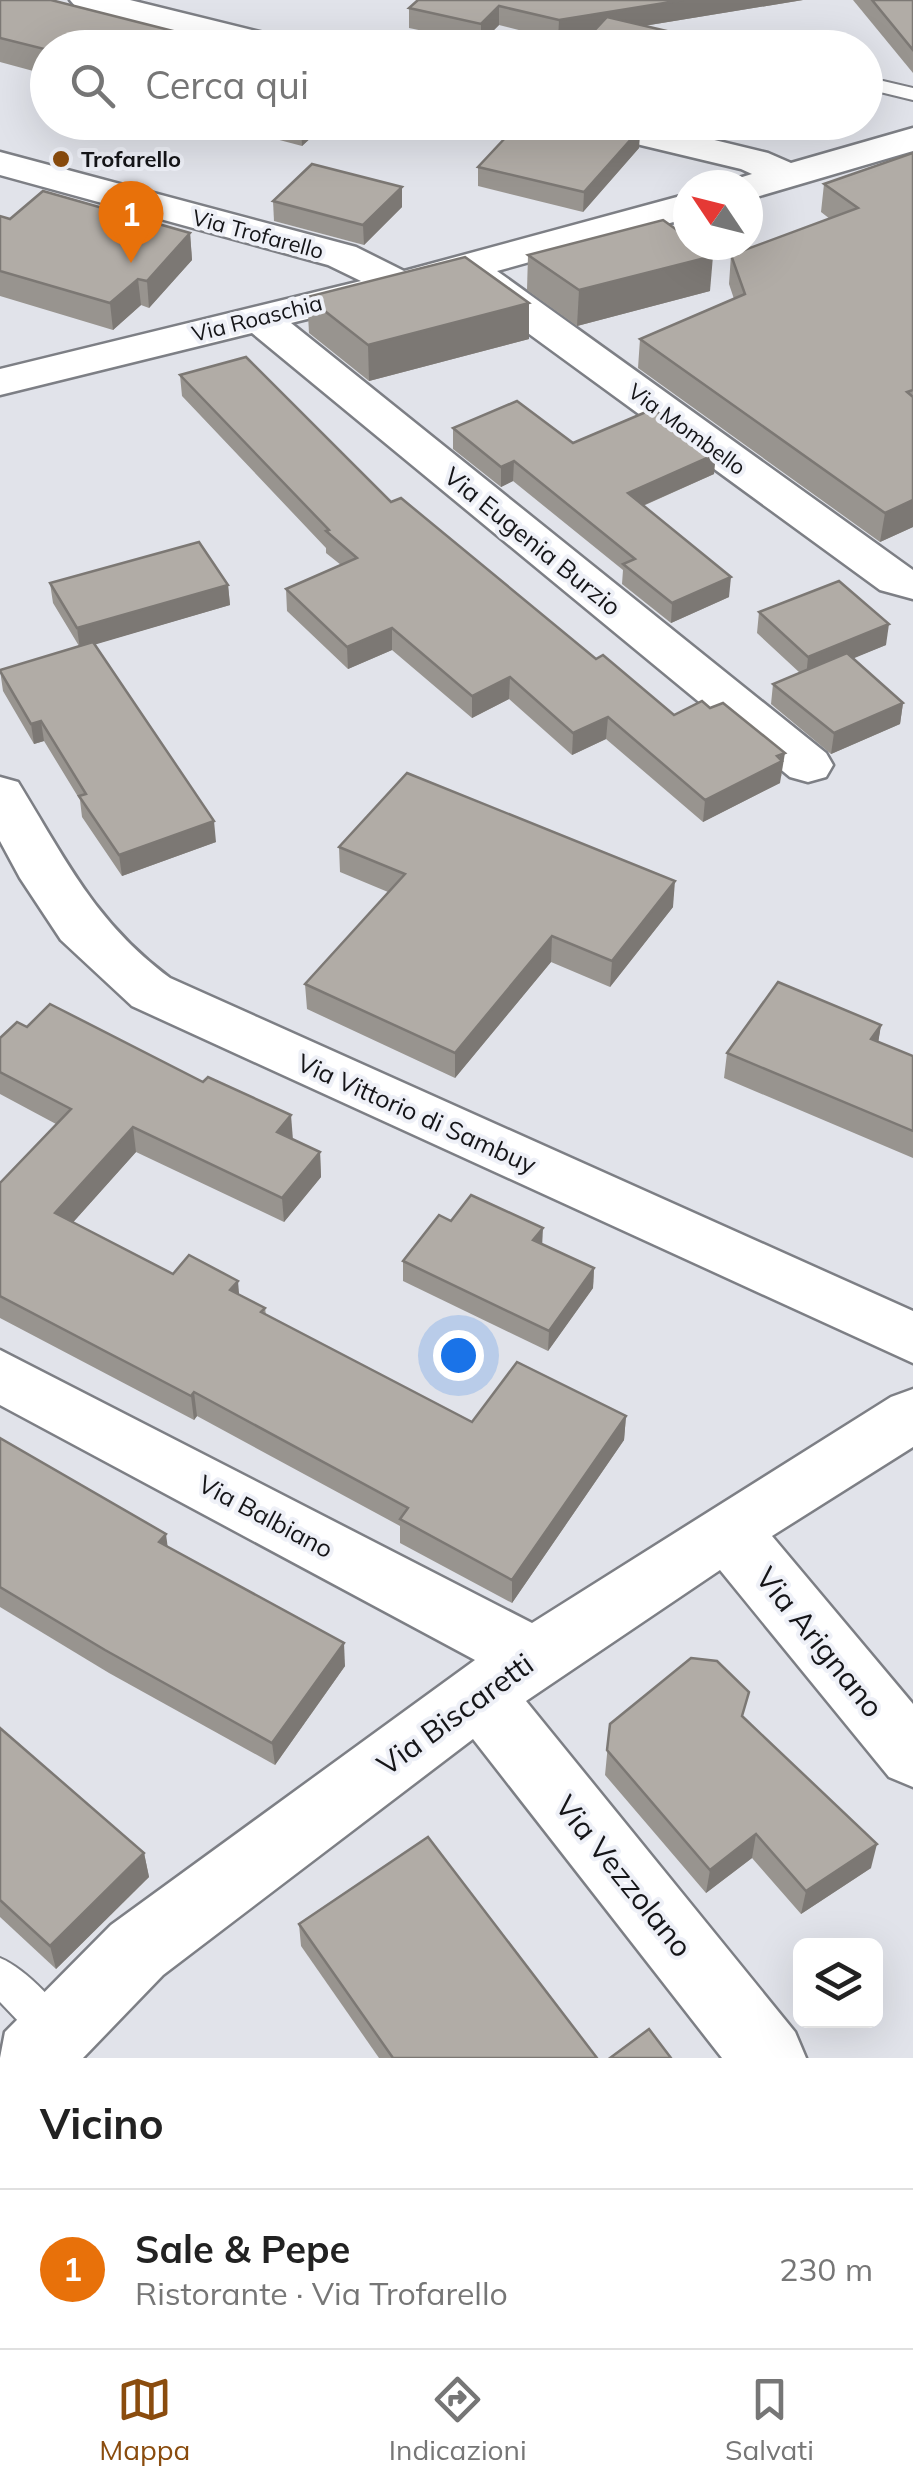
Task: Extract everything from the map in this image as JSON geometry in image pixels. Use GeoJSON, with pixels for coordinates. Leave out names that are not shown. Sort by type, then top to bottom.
{"type":"FeatureCollection","features":[{"type":"Feature","properties":{"kind":"street"},"geometry":{"type":"LineString","coordinates":[[88,0],[208,30]]}},
{"type":"Feature","properties":{"kind":"street"},"geometry":{"type":"LineString","coordinates":[[763,184],[913,139]]}},
{"type":"Feature","properties":{"kind":"street"},"geometry":{"type":"LineString","coordinates":[[666,140],[754,161],[788,176]]}},
{"type":"Feature","properties":{"kind":"street","name":"Via Trofarello"},"geometry":{"type":"LineString","coordinates":[[0,163],[342,256],[397,283]]}},
{"type":"Feature","properties":{"kind":"street","name":"Via Roaschia"},"geometry":{"type":"LineString","coordinates":[[0,382],[464,268],[673,210]]}},
{"type":"Feature","properties":{"kind":"street","name":"Via Mombello"},"geometry":{"type":"LineString","coordinates":[[464,268],[896,580],[913,585]]}},
{"type":"Feature","properties":{"kind":"street","name":"Via Eugenia Burzio"},"geometry":{"type":"LineString","coordinates":[[258,317],[808,765]]}},
{"type":"Feature","properties":{"kind":"street","name":"Via Vittorio di Sambuy"},"geometry":{"type":"LineString","coordinates":[[0,794],[58,899],[107,962],[150,992],[913,1338]]}},
{"type":"Feature","properties":{"kind":"street","name":"Via Balbiano"},"geometry":{"type":"LineString","coordinates":[[0,1376],[506,1676]]}},
{"type":"Feature","properties":{"kind":"street","name":"Via Biscaretti"},"geometry":{"type":"LineString","coordinates":[[43,2046],[137,1950],[506,1676],[727,1530],[913,1416]]}},
{"type":"Feature","properties":{"kind":"street","name":"Via Arignano"},"geometry":{"type":"LineString","coordinates":[[727,1530],[913,1755]]}},
{"type":"Feature","properties":{"kind":"street","name":"Via Vezzolano"},"geometry":{"type":"LineString","coordinates":[[506,1676],[769,2058]]}},
{"type":"Feature","properties":{"kind":"lane"},"geometry":{"type":"LineString","coordinates":[[883,87],[913,94]]}},
{"type":"Feature","properties":{"kind":"lane"},"geometry":{"type":"LineString","coordinates":[[0,1976],[43,2046]]}},
{"type":"Feature","properties":{"kind":"building"},"geometry":{"type":"Polygon","coordinates":[[[0,0],[51,0],[169,30],[30,30],[30,46],[0,38],[0,0]]]}},
{"type":"Feature","properties":{"kind":"building"},"geometry":{"type":"Polygon","coordinates":[[[418,0],[683,0],[559,20],[499,6],[481,24],[409,8],[418,0]]]}},
{"type":"Feature","properties":{"kind":"building"},"geometry":{"type":"Polygon","coordinates":[[[872,0],[913,0],[913,50],[872,0]]]}},
{"type":"Feature","properties":{"kind":"building"},"geometry":{"type":"Polygon","coordinates":[[[607,17],[662,30],[595,30],[607,17]]]}},
{"type":"Feature","properties":{"kind":"building"},"geometry":{"type":"Polygon","coordinates":[[[503,140],[630,140],[584,192],[478,167],[503,140]]]}},
{"type":"Feature","properties":{"kind":"building"},"geometry":{"type":"Polygon","coordinates":[[[913,153],[913,390],[907,392],[913,397],[913,500],[885,513],[640,339],[745,294],[733,260],[763,260],[763,243],[858,208],[824,184],[913,153]]]}},
{"type":"Feature","properties":{"kind":"building"},"geometry":{"type":"Polygon","coordinates":[[[312,164],[402,187],[363,225],[273,201],[312,164]]]}},
{"type":"Feature","properties":{"kind":"building"},"geometry":{"type":"Polygon","coordinates":[[[43,191],[190,233],[147,281],[138,279],[110,303],[0,271],[0,216],[10,219],[43,191]]]}},
{"type":"Feature","properties":{"kind":"building"},"geometry":{"type":"Polygon","coordinates":[[[663,220],[673,227],[673,260],[697,260],[579,290],[528,255],[663,220]]]}},
{"type":"Feature","properties":{"kind":"building"},"geometry":{"type":"Polygon","coordinates":[[[465,257],[529,303],[368,345],[307,297],[465,257]]]}},
{"type":"Feature","properties":{"kind":"building"},"geometry":{"type":"Polygon","coordinates":[[[246,357],[391,502],[401,498],[596,659],[603,655],[674,715],[702,701],[710,708],[723,703],[785,753],[777,756],[782,761],[705,800],[608,717],[573,733],[510,677],[472,696],[392,628],[347,647],[286,589],[357,558],[326,531],[329,530],[180,375],[246,357]]]}},
{"type":"Feature","properties":{"kind":"building"},"geometry":{"type":"Polygon","coordinates":[[[517,401],[573,443],[653,409],[716,454],[628,493],[731,577],[672,603],[623,564],[635,559],[514,461],[501,467],[453,428],[517,401]]]}},
{"type":"Feature","properties":{"kind":"building"},"geometry":{"type":"Polygon","coordinates":[[[199,542],[228,585],[77,628],[50,583],[199,542]]]}},
{"type":"Feature","properties":{"kind":"building"},"geometry":{"type":"Polygon","coordinates":[[[839,581],[889,624],[808,657],[759,612],[839,581]]]}},
{"type":"Feature","properties":{"kind":"building"},"geometry":{"type":"Polygon","coordinates":[[[93,642],[214,821],[119,855],[79,796],[86,794],[41,721],[31,724],[0,670],[93,642]]]}},
{"type":"Feature","properties":{"kind":"building"},"geometry":{"type":"Polygon","coordinates":[[[847,653],[903,703],[834,733],[773,684],[847,653]]]}},
{"type":"Feature","properties":{"kind":"building"},"geometry":{"type":"Polygon","coordinates":[[[407,773],[675,881],[612,961],[552,936],[455,1053],[305,984],[405,874],[339,847],[407,773]]]}},
{"type":"Feature","properties":{"kind":"building"},"geometry":{"type":"Polygon","coordinates":[[[778,982],[881,1025],[871,1039],[913,1056],[913,1131],[727,1053],[778,982]]]}},
{"type":"Feature","properties":{"kind":"building"},"geometry":{"type":"Polygon","coordinates":[[[50,1004],[203,1082],[208,1077],[291,1115],[277,1132],[320,1152],[282,1198],[133,1127],[55,1213],[173,1274],[189,1255],[238,1281],[230,1290],[265,1308],[261,1312],[472,1422],[517,1362],[626,1416],[512,1580],[400,1519],[408,1508],[194,1392],[191,1396],[0,1296],[0,1183],[71,1109],[0,1072],[0,1038],[17,1022],[27,1027],[50,1004]]]}},
{"type":"Feature","properties":{"kind":"building"},"geometry":{"type":"Polygon","coordinates":[[[471,1195],[543,1228],[533,1240],[594,1268],[549,1331],[403,1261],[439,1215],[451,1221],[471,1195]]]}},
{"type":"Feature","properties":{"kind":"building"},"geometry":{"type":"Polygon","coordinates":[[[0,1438],[166,1534],[159,1542],[344,1643],[272,1743],[0,1587],[0,1438]]]}},
{"type":"Feature","properties":{"kind":"building"},"geometry":{"type":"Polygon","coordinates":[[[691,1658],[717,1661],[749,1692],[742,1716],[877,1844],[806,1891],[756,1834],[710,1870],[607,1750],[610,1724],[691,1658]]]}},
{"type":"Feature","properties":{"kind":"building"},"geometry":{"type":"Polygon","coordinates":[[[0,1728],[144,1853],[50,1946],[0,1900],[0,1728]]]}},
{"type":"Feature","properties":{"kind":"building"},"geometry":{"type":"Polygon","coordinates":[[[428,1837],[597,2058],[393,2058],[299,1924],[428,1837]]]}},
{"type":"Feature","properties":{"kind":"building"},"geometry":{"type":"Polygon","coordinates":[[[649,2029],[671,2058],[610,2058],[649,2029]]]}},
{"type":"Feature","properties":{"kind":"place","name":"Trofarello"},"geometry":{"type":"Point","coordinates":[61,159]}},
{"type":"Feature","properties":{"kind":"place","name":"Sale & Pepe"},"geometry":{"type":"Point","coordinates":[131,263]}}]}
